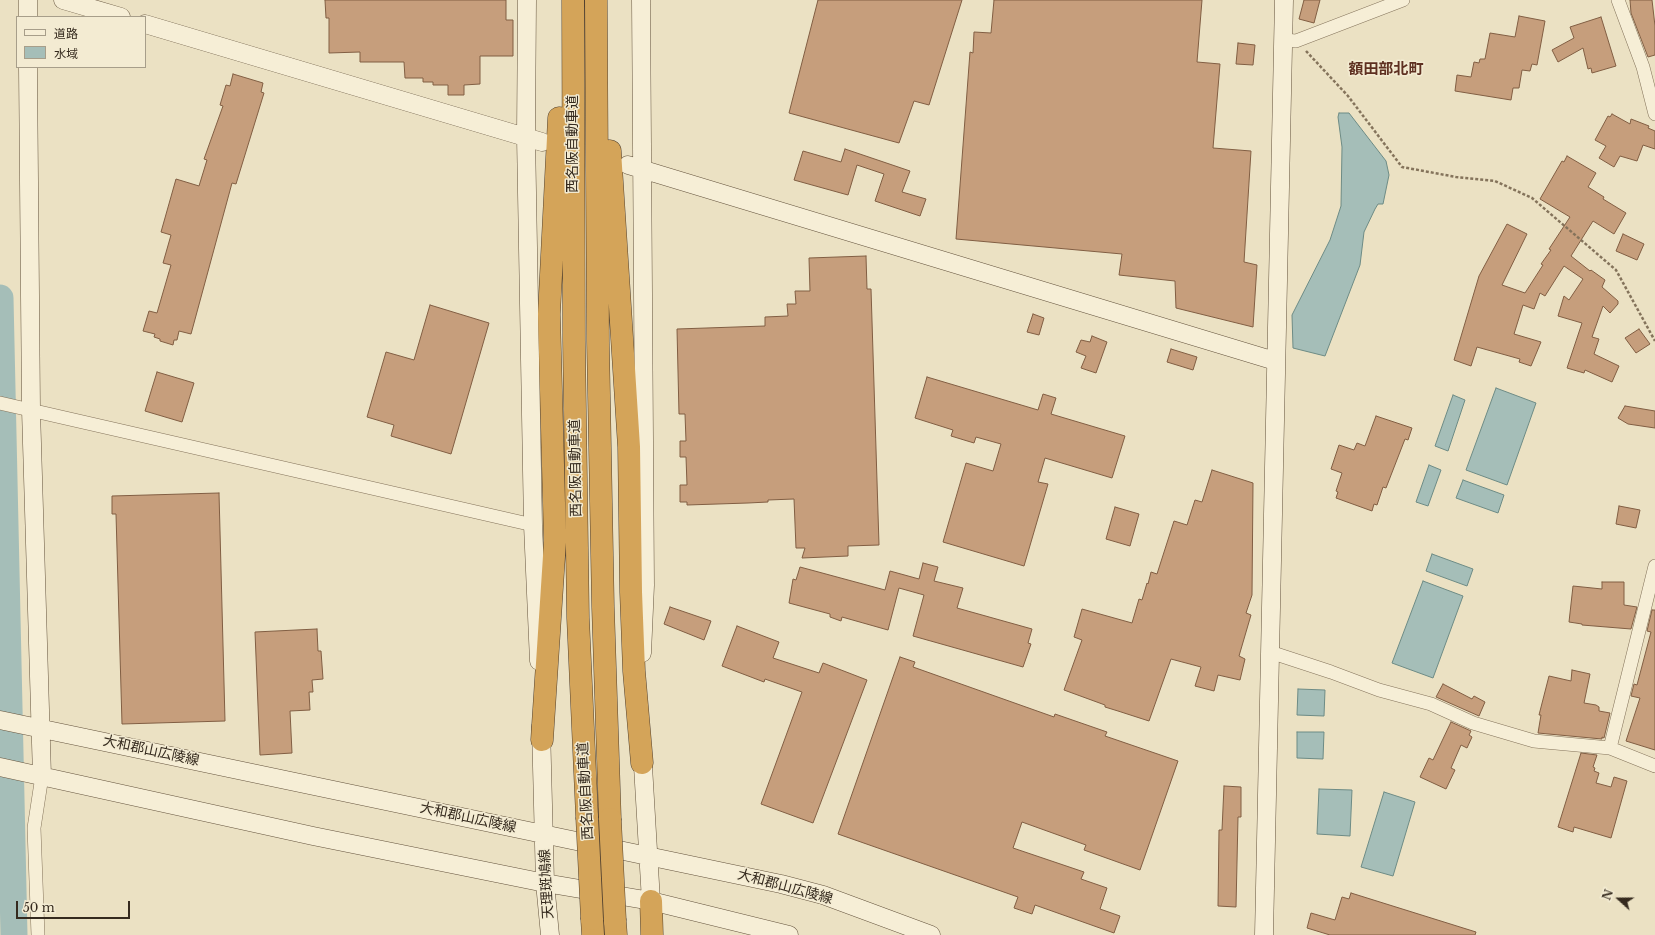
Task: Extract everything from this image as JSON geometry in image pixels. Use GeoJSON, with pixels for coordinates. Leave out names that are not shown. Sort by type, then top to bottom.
{"type":"FeatureCollection","features":[{"type":"Feature","properties":{"kind":"highway"},"geometry":{"type":"LineString","coordinates":[[542,740],[555,541],[549,314],[564,0]]}},
{"type":"Feature","properties":{"kind":"highway","name":"西名阪自動車道"},"geometry":{"type":"LineString","coordinates":[[573,0],[574,333],[578,618],[593,927]]}},
{"type":"Feature","properties":{"kind":"highway"},"geometry":{"type":"LineString","coordinates":[[597,0],[624,357],[629,447],[633,663],[642,763]]}},
{"type":"Feature","properties":{"kind":"highway","name":"西名阪自動車道"},"geometry":{"type":"LineString","coordinates":[[597,0],[598,342],[603,607],[615,928]]}},
{"type":"Feature","properties":{"kind":"highway"},"geometry":{"type":"LineString","coordinates":[[651,902],[652,935]]}},
{"type":"Feature","properties":{"kind":"street"},"geometry":{"type":"LineString","coordinates":[[28,0],[28,16]]}},
{"type":"Feature","properties":{"kind":"street"},"geometry":{"type":"LineString","coordinates":[[63,0],[118,16]]}},
{"type":"Feature","properties":{"kind":"street","name":"天理斑鳩線"},"geometry":{"type":"LineString","coordinates":[[527,0],[534,139],[533,525],[542,740],[545,883],[550,935]]}},
{"type":"Feature","properties":{"kind":"street"},"geometry":{"type":"LineString","coordinates":[[641,0],[634,167],[645,585],[642,676],[642,763],[651,902]]}},
{"type":"Feature","properties":{"kind":"street"},"geometry":{"type":"LineString","coordinates":[[1264,935],[1275,361],[1290,40],[1284,0]]}},
{"type":"Feature","properties":{"kind":"street"},"geometry":{"type":"LineString","coordinates":[[1290,40],[1372,6],[1403,0]]}},
{"type":"Feature","properties":{"kind":"street"},"geometry":{"type":"LineString","coordinates":[[1618,0],[1643,66],[1655,114]]}},
{"type":"Feature","properties":{"kind":"street"},"geometry":{"type":"LineString","coordinates":[[146,24],[534,139]]}},
{"type":"Feature","properties":{"kind":"street"},"geometry":{"type":"LineString","coordinates":[[28,68],[28,409],[38,775],[34,828],[38,935]]}},
{"type":"Feature","properties":{"kind":"street"},"geometry":{"type":"LineString","coordinates":[[634,167],[1275,361]]}},
{"type":"Feature","properties":{"kind":"street"},"geometry":{"type":"LineString","coordinates":[[0,403],[533,525]]}},
{"type":"Feature","properties":{"kind":"street"},"geometry":{"type":"LineString","coordinates":[[1610,748],[1655,566]]}},
{"type":"Feature","properties":{"kind":"street"},"geometry":{"type":"LineString","coordinates":[[1270,652],[1379,690],[1431,704],[1473,724],[1534,741],[1610,748],[1655,766]]}},
{"type":"Feature","properties":{"kind":"street","name":"大和郡山広陵線"},"geometry":{"type":"LineString","coordinates":[[0,720],[544,834],[648,854],[780,884],[823,895],[931,935]]}},
{"type":"Feature","properties":{"kind":"street"},"geometry":{"type":"LineString","coordinates":[[0,767],[313,836],[545,883],[651,902],[789,935]]}},
{"type":"Feature","properties":{"kind":"path"},"geometry":{"type":"LineString","coordinates":[[1290,40],[1348,96],[1402,167],[1456,177],[1495,181],[1532,198],[1616,270],[1655,341]]}},
{"type":"Feature","properties":{"kind":"water"},"geometry":{"type":"Polygon","coordinates":[[[1339,113],[1349,113],[1386,161],[1389,175],[1383,204],[1378,204],[1364,232],[1360,265],[1325,356],[1293,348],[1292,315],[1330,240],[1341,206],[1342,147],[1338,117],[1339,113]]]}},
{"type":"Feature","properties":{"kind":"water"},"geometry":{"type":"Polygon","coordinates":[[[1496,388],[1536,403],[1507,485],[1466,470],[1496,388]]]}},
{"type":"Feature","properties":{"kind":"water"},"geometry":{"type":"Polygon","coordinates":[[[1453,395],[1465,400],[1448,451],[1435,446],[1453,395]]]}},
{"type":"Feature","properties":{"kind":"water"},"geometry":{"type":"Polygon","coordinates":[[[1429,465],[1441,470],[1428,506],[1416,502],[1429,465]]]}},
{"type":"Feature","properties":{"kind":"water"},"geometry":{"type":"Polygon","coordinates":[[[1463,480],[1504,495],[1498,513],[1456,498],[1463,480]]]}},
{"type":"Feature","properties":{"kind":"water"},"geometry":{"type":"Polygon","coordinates":[[[1432,554],[1473,569],[1467,586],[1426,571],[1432,554]]]}},
{"type":"Feature","properties":{"kind":"water"},"geometry":{"type":"Polygon","coordinates":[[[1423,581],[1463,596],[1433,678],[1392,663],[1423,581]]]}},
{"type":"Feature","properties":{"kind":"water"},"geometry":{"type":"Polygon","coordinates":[[[1298,689],[1325,690],[1324,716],[1297,715],[1298,689]]]}},
{"type":"Feature","properties":{"kind":"water"},"geometry":{"type":"Polygon","coordinates":[[[1297,732],[1324,732],[1323,759],[1297,758],[1297,732]]]}},
{"type":"Feature","properties":{"kind":"water"},"geometry":{"type":"Polygon","coordinates":[[[1319,789],[1352,790],[1350,836],[1317,834],[1319,789]]]}},
{"type":"Feature","properties":{"kind":"water"},"geometry":{"type":"Polygon","coordinates":[[[1384,792],[1415,802],[1393,876],[1361,867],[1384,792]]]}},
{"type":"Feature","properties":{"kind":"building"},"geometry":{"type":"Polygon","coordinates":[[[325,0],[506,0],[506,20],[513,20],[513,56],[480,56],[480,84],[464,85],[464,95],[448,95],[448,85],[433,85],[433,82],[423,82],[423,78],[405,78],[404,62],[360,62],[360,52],[329,53],[329,18],[326,18],[325,0]]]}},
{"type":"Feature","properties":{"kind":"building"},"geometry":{"type":"Polygon","coordinates":[[[818,0],[962,0],[929,105],[914,101],[899,143],[789,113],[818,0]]]}},
{"type":"Feature","properties":{"kind":"building"},"geometry":{"type":"Polygon","coordinates":[[[994,0],[1202,0],[1197,62],[1220,64],[1213,148],[1251,151],[1244,262],[1257,265],[1253,327],[1176,308],[1175,281],[1119,275],[1122,254],[956,239],[970,52],[973,53],[974,32],[991,33],[994,0]]]}},
{"type":"Feature","properties":{"kind":"building"},"geometry":{"type":"Polygon","coordinates":[[[1304,0],[1320,0],[1314,23],[1299,19],[1304,0]]]}},
{"type":"Feature","properties":{"kind":"building"},"geometry":{"type":"Polygon","coordinates":[[[1630,0],[1652,0],[1655,26],[1655,55],[1648,57],[1631,13],[1630,0]]]}},
{"type":"Feature","properties":{"kind":"building"},"geometry":{"type":"Polygon","coordinates":[[[1519,16],[1545,21],[1537,65],[1532,64],[1530,71],[1522,70],[1519,88],[1513,88],[1511,100],[1455,91],[1457,75],[1471,77],[1474,62],[1479,63],[1480,59],[1485,59],[1490,33],[1515,37],[1519,16]]]}},
{"type":"Feature","properties":{"kind":"building"},"geometry":{"type":"Polygon","coordinates":[[[1601,17],[1616,66],[1592,73],[1591,68],[1588,69],[1583,48],[1558,62],[1552,50],[1574,38],[1570,27],[1601,17]]]}},
{"type":"Feature","properties":{"kind":"building"},"geometry":{"type":"Polygon","coordinates":[[[1238,43],[1255,45],[1253,65],[1236,64],[1238,43]]]}},
{"type":"Feature","properties":{"kind":"building"},"geometry":{"type":"Polygon","coordinates":[[[233,74],[263,83],[261,92],[264,93],[236,184],[232,183],[191,334],[179,331],[177,340],[174,340],[173,345],[160,341],[160,339],[154,337],[155,334],[143,331],[149,311],[157,313],[171,265],[163,263],[171,235],[161,232],[176,179],[199,186],[207,160],[204,159],[223,106],[220,105],[226,85],[230,86],[233,74]]]}},
{"type":"Feature","properties":{"kind":"building"},"geometry":{"type":"Polygon","coordinates":[[[1612,114],[1630,124],[1631,119],[1649,126],[1648,128],[1655,131],[1655,149],[1643,145],[1637,161],[1620,156],[1614,167],[1599,158],[1606,146],[1595,140],[1608,116],[1610,117],[1612,114]]]}},
{"type":"Feature","properties":{"kind":"building"},"geometry":{"type":"Polygon","coordinates":[[[845,149],[910,171],[902,192],[926,199],[920,216],[875,201],[884,174],[857,165],[848,195],[794,180],[803,151],[841,162],[845,149]]]}},
{"type":"Feature","properties":{"kind":"building"},"geometry":{"type":"Polygon","coordinates":[[[1567,156],[1596,173],[1588,187],[1604,197],[1603,199],[1626,213],[1614,234],[1593,221],[1571,256],[1590,271],[1591,270],[1605,280],[1602,287],[1618,301],[1618,304],[1610,313],[1603,306],[1592,337],[1599,339],[1594,354],[1619,366],[1612,382],[1585,370],[1584,373],[1567,368],[1582,323],[1558,316],[1564,296],[1569,300],[1583,279],[1564,266],[1545,296],[1540,293],[1534,309],[1523,305],[1514,334],[1541,342],[1531,366],[1519,362],[1520,359],[1477,347],[1471,366],[1454,360],[1479,276],[1507,224],[1527,234],[1502,285],[1525,293],[1543,265],[1541,264],[1551,250],[1549,249],[1570,217],[1540,199],[1562,161],[1564,162],[1567,156]]]}},
{"type":"Feature","properties":{"kind":"building"},"geometry":{"type":"Polygon","coordinates":[[[1623,234],[1644,244],[1637,260],[1616,251],[1623,234]]]}},
{"type":"Feature","properties":{"kind":"building"},"geometry":{"type":"Polygon","coordinates":[[[866,256],[867,289],[871,289],[879,545],[848,546],[848,556],[802,558],[805,548],[796,548],[794,499],[768,500],[768,502],[687,505],[687,502],[680,502],[680,485],[687,485],[686,457],[680,457],[680,441],[686,441],[685,414],[679,414],[677,329],[765,326],[765,317],[788,316],[787,304],[796,304],[795,291],[810,291],[809,258],[866,256]]]}},
{"type":"Feature","properties":{"kind":"building"},"geometry":{"type":"Polygon","coordinates":[[[430,305],[489,323],[451,454],[391,436],[394,425],[367,417],[386,352],[414,360],[430,305]]]}},
{"type":"Feature","properties":{"kind":"building"},"geometry":{"type":"Polygon","coordinates":[[[1033,314],[1044,318],[1039,335],[1027,332],[1033,314]]]}},
{"type":"Feature","properties":{"kind":"building"},"geometry":{"type":"Polygon","coordinates":[[[1639,329],[1650,344],[1636,353],[1625,338],[1639,329]]]}},
{"type":"Feature","properties":{"kind":"building"},"geometry":{"type":"Polygon","coordinates":[[[1092,336],[1107,342],[1096,373],[1081,368],[1086,356],[1076,352],[1081,340],[1090,342],[1092,336]]]}},
{"type":"Feature","properties":{"kind":"building"},"geometry":{"type":"Polygon","coordinates":[[[1171,349],[1197,357],[1193,370],[1167,362],[1171,349]]]}},
{"type":"Feature","properties":{"kind":"building"},"geometry":{"type":"Polygon","coordinates":[[[157,372],[194,383],[182,422],[145,411],[157,372]]]}},
{"type":"Feature","properties":{"kind":"building"},"geometry":{"type":"Polygon","coordinates":[[[927,377],[1038,410],[1043,394],[1056,398],[1051,414],[1125,436],[1112,478],[1045,458],[1038,482],[1048,484],[1024,566],[943,542],[966,463],[993,471],[1001,444],[976,437],[974,443],[951,436],[953,430],[915,418],[927,377]]]}},
{"type":"Feature","properties":{"kind":"building"},"geometry":{"type":"Polygon","coordinates":[[[1625,406],[1655,411],[1655,428],[1628,424],[1618,418],[1625,406]]]}},
{"type":"Feature","properties":{"kind":"building"},"geometry":{"type":"Polygon","coordinates":[[[1376,416],[1412,428],[1408,440],[1405,439],[1386,488],[1383,487],[1377,505],[1374,504],[1372,511],[1336,498],[1338,492],[1336,491],[1342,473],[1331,469],[1339,445],[1354,450],[1357,443],[1365,446],[1376,416]]]}},
{"type":"Feature","properties":{"kind":"building"},"geometry":{"type":"Polygon","coordinates":[[[1212,470],[1253,483],[1252,595],[1246,613],[1251,615],[1239,656],[1245,659],[1240,680],[1218,675],[1214,691],[1195,686],[1201,667],[1171,659],[1149,721],[1105,707],[1105,705],[1064,690],[1082,640],[1074,637],[1082,609],[1132,623],[1139,599],[1142,600],[1151,572],[1157,574],[1174,521],[1187,525],[1195,500],[1202,502],[1212,470]]]}},
{"type":"Feature","properties":{"kind":"building"},"geometry":{"type":"Polygon","coordinates":[[[219,493],[225,721],[122,724],[116,514],[112,514],[112,496],[219,493]]]}},
{"type":"Feature","properties":{"kind":"building"},"geometry":{"type":"Polygon","coordinates":[[[1619,506],[1640,510],[1636,528],[1616,524],[1619,506]]]}},
{"type":"Feature","properties":{"kind":"building"},"geometry":{"type":"Polygon","coordinates":[[[1115,507],[1139,514],[1130,546],[1106,539],[1115,507]]]}},
{"type":"Feature","properties":{"kind":"building"},"geometry":{"type":"Polygon","coordinates":[[[923,563],[938,567],[934,581],[963,588],[957,608],[1032,629],[1028,643],[1031,644],[1023,667],[913,636],[924,595],[899,588],[888,630],[842,617],[841,621],[830,617],[830,614],[789,603],[793,579],[796,580],[800,567],[885,590],[890,571],[919,579],[923,563]]]}},
{"type":"Feature","properties":{"kind":"building"},"geometry":{"type":"Polygon","coordinates":[[[1602,582],[1624,582],[1624,605],[1637,607],[1631,629],[1582,625],[1569,622],[1573,586],[1602,589],[1602,582]]]}},
{"type":"Feature","properties":{"kind":"building"},"geometry":{"type":"Polygon","coordinates":[[[670,607],[711,621],[704,640],[664,624],[670,607]]]}},
{"type":"Feature","properties":{"kind":"building"},"geometry":{"type":"Polygon","coordinates":[[[1652,610],[1655,610],[1655,750],[1626,741],[1640,698],[1631,696],[1634,684],[1637,685],[1651,632],[1647,631],[1652,610]]]}},
{"type":"Feature","properties":{"kind":"building"},"geometry":{"type":"Polygon","coordinates":[[[737,626],[779,642],[773,658],[819,673],[823,663],[867,680],[813,823],[761,804],[802,692],[765,679],[764,682],[722,666],[737,626]]]}},
{"type":"Feature","properties":{"kind":"building"},"geometry":{"type":"Polygon","coordinates":[[[317,629],[318,651],[321,651],[323,679],[312,680],[313,692],[309,692],[310,710],[290,711],[292,753],[260,755],[255,632],[317,629]]]}},
{"type":"Feature","properties":{"kind":"building"},"geometry":{"type":"Polygon","coordinates":[[[900,657],[915,662],[913,667],[1054,717],[1055,714],[1107,732],[1105,736],[1178,761],[1140,870],[1084,850],[1086,845],[1022,822],[1013,848],[1084,872],[1081,879],[1107,888],[1100,909],[1120,916],[1114,933],[1035,905],[1032,914],[1014,908],[1018,897],[838,834],[900,657]]]}},
{"type":"Feature","properties":{"kind":"building"},"geometry":{"type":"Polygon","coordinates":[[[1572,670],[1590,674],[1584,703],[1596,705],[1599,707],[1599,711],[1610,713],[1604,738],[1602,737],[1602,739],[1538,733],[1541,715],[1539,715],[1549,676],[1571,681],[1572,670]]]}},
{"type":"Feature","properties":{"kind":"building"},"geometry":{"type":"Polygon","coordinates":[[[1443,684],[1472,699],[1474,696],[1485,702],[1479,716],[1436,697],[1443,684]]]}},
{"type":"Feature","properties":{"kind":"building"},"geometry":{"type":"Polygon","coordinates":[[[1451,722],[1471,731],[1469,735],[1472,737],[1467,748],[1461,745],[1451,768],[1455,770],[1446,789],[1420,777],[1429,758],[1433,760],[1451,722]]]}},
{"type":"Feature","properties":{"kind":"building"},"geometry":{"type":"Polygon","coordinates":[[[1581,753],[1597,755],[1593,767],[1595,768],[1594,771],[1599,773],[1596,783],[1611,787],[1614,777],[1627,781],[1611,838],[1574,827],[1573,832],[1558,827],[1581,753]]]}},
{"type":"Feature","properties":{"kind":"building"},"geometry":{"type":"Polygon","coordinates":[[[1224,786],[1241,787],[1241,817],[1238,817],[1236,907],[1218,906],[1219,830],[1222,830],[1224,786]]]}},
{"type":"Feature","properties":{"kind":"building"},"geometry":{"type":"Polygon","coordinates":[[[1351,893],[1476,932],[1475,935],[1330,935],[1307,928],[1311,913],[1335,920],[1342,897],[1349,899],[1351,893]]]}},
{"type":"Feature","properties":{"kind":"waterway"},"geometry":{"type":"LineString","coordinates":[[0,298],[14,935]]}},
{"type":"Feature","properties":{"kind":"district","name":"額田部北町"},"geometry":{"type":"Point","coordinates":[1386,70]}}]}
